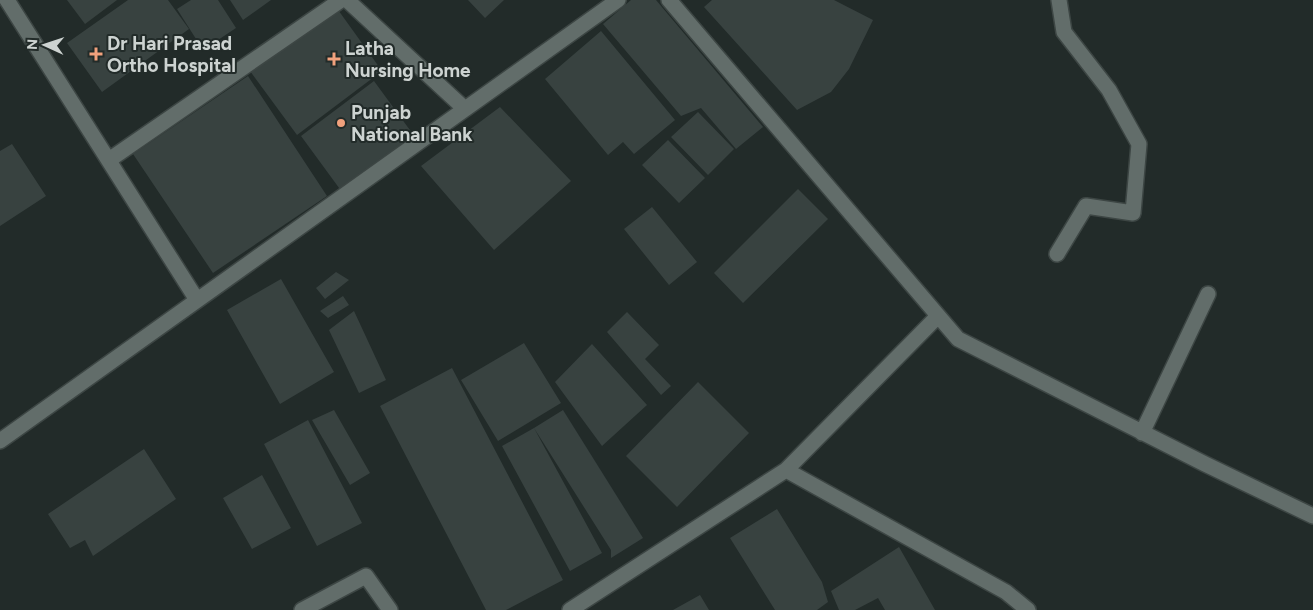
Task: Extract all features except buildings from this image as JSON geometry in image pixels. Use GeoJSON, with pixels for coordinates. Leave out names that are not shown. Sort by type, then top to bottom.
{"type":"FeatureCollection","features":[{"type":"Feature","properties":{"kind":"street"},"geometry":{"type":"LineString","coordinates":[[7,0],[197,300]]}},
{"type":"Feature","properties":{"kind":"street"},"geometry":{"type":"LineString","coordinates":[[109,160],[341,0]]}},
{"type":"Feature","properties":{"kind":"street"},"geometry":{"type":"LineString","coordinates":[[347,0],[465,109]]}},
{"type":"Feature","properties":{"kind":"street"},"geometry":{"type":"LineString","coordinates":[[0,441],[618,0]]}},
{"type":"Feature","properties":{"kind":"street"},"geometry":{"type":"LineString","coordinates":[[669,0],[958,340],[1142,433],[1313,516]]}},
{"type":"Feature","properties":{"kind":"street"},"geometry":{"type":"LineString","coordinates":[[1057,254],[1086,206],[1133,213],[1139,144],[1109,90],[1064,32],[1060,0]]}},
{"type":"Feature","properties":{"kind":"street"},"geometry":{"type":"LineString","coordinates":[[1142,433],[1208,294]]}},
{"type":"Feature","properties":{"kind":"street"},"geometry":{"type":"LineString","coordinates":[[570,610],[786,470],[938,316]]}},
{"type":"Feature","properties":{"kind":"street"},"geometry":{"type":"LineString","coordinates":[[786,470],[1006,592],[1028,610]]}},
{"type":"Feature","properties":{"kind":"street"},"geometry":{"type":"LineString","coordinates":[[302,610],[366,576],[390,610]]}},
{"type":"Feature","properties":{"kind":"place","name":"Dr Hari Prasad Ortho Hospital"},"geometry":{"type":"Point","coordinates":[96,54]}},
{"type":"Feature","properties":{"kind":"place","name":"Latha Nursing Home"},"geometry":{"type":"Point","coordinates":[334,59]}},
{"type":"Feature","properties":{"kind":"place","name":"Punjab National Bank"},"geometry":{"type":"Point","coordinates":[341,123]}}]}
